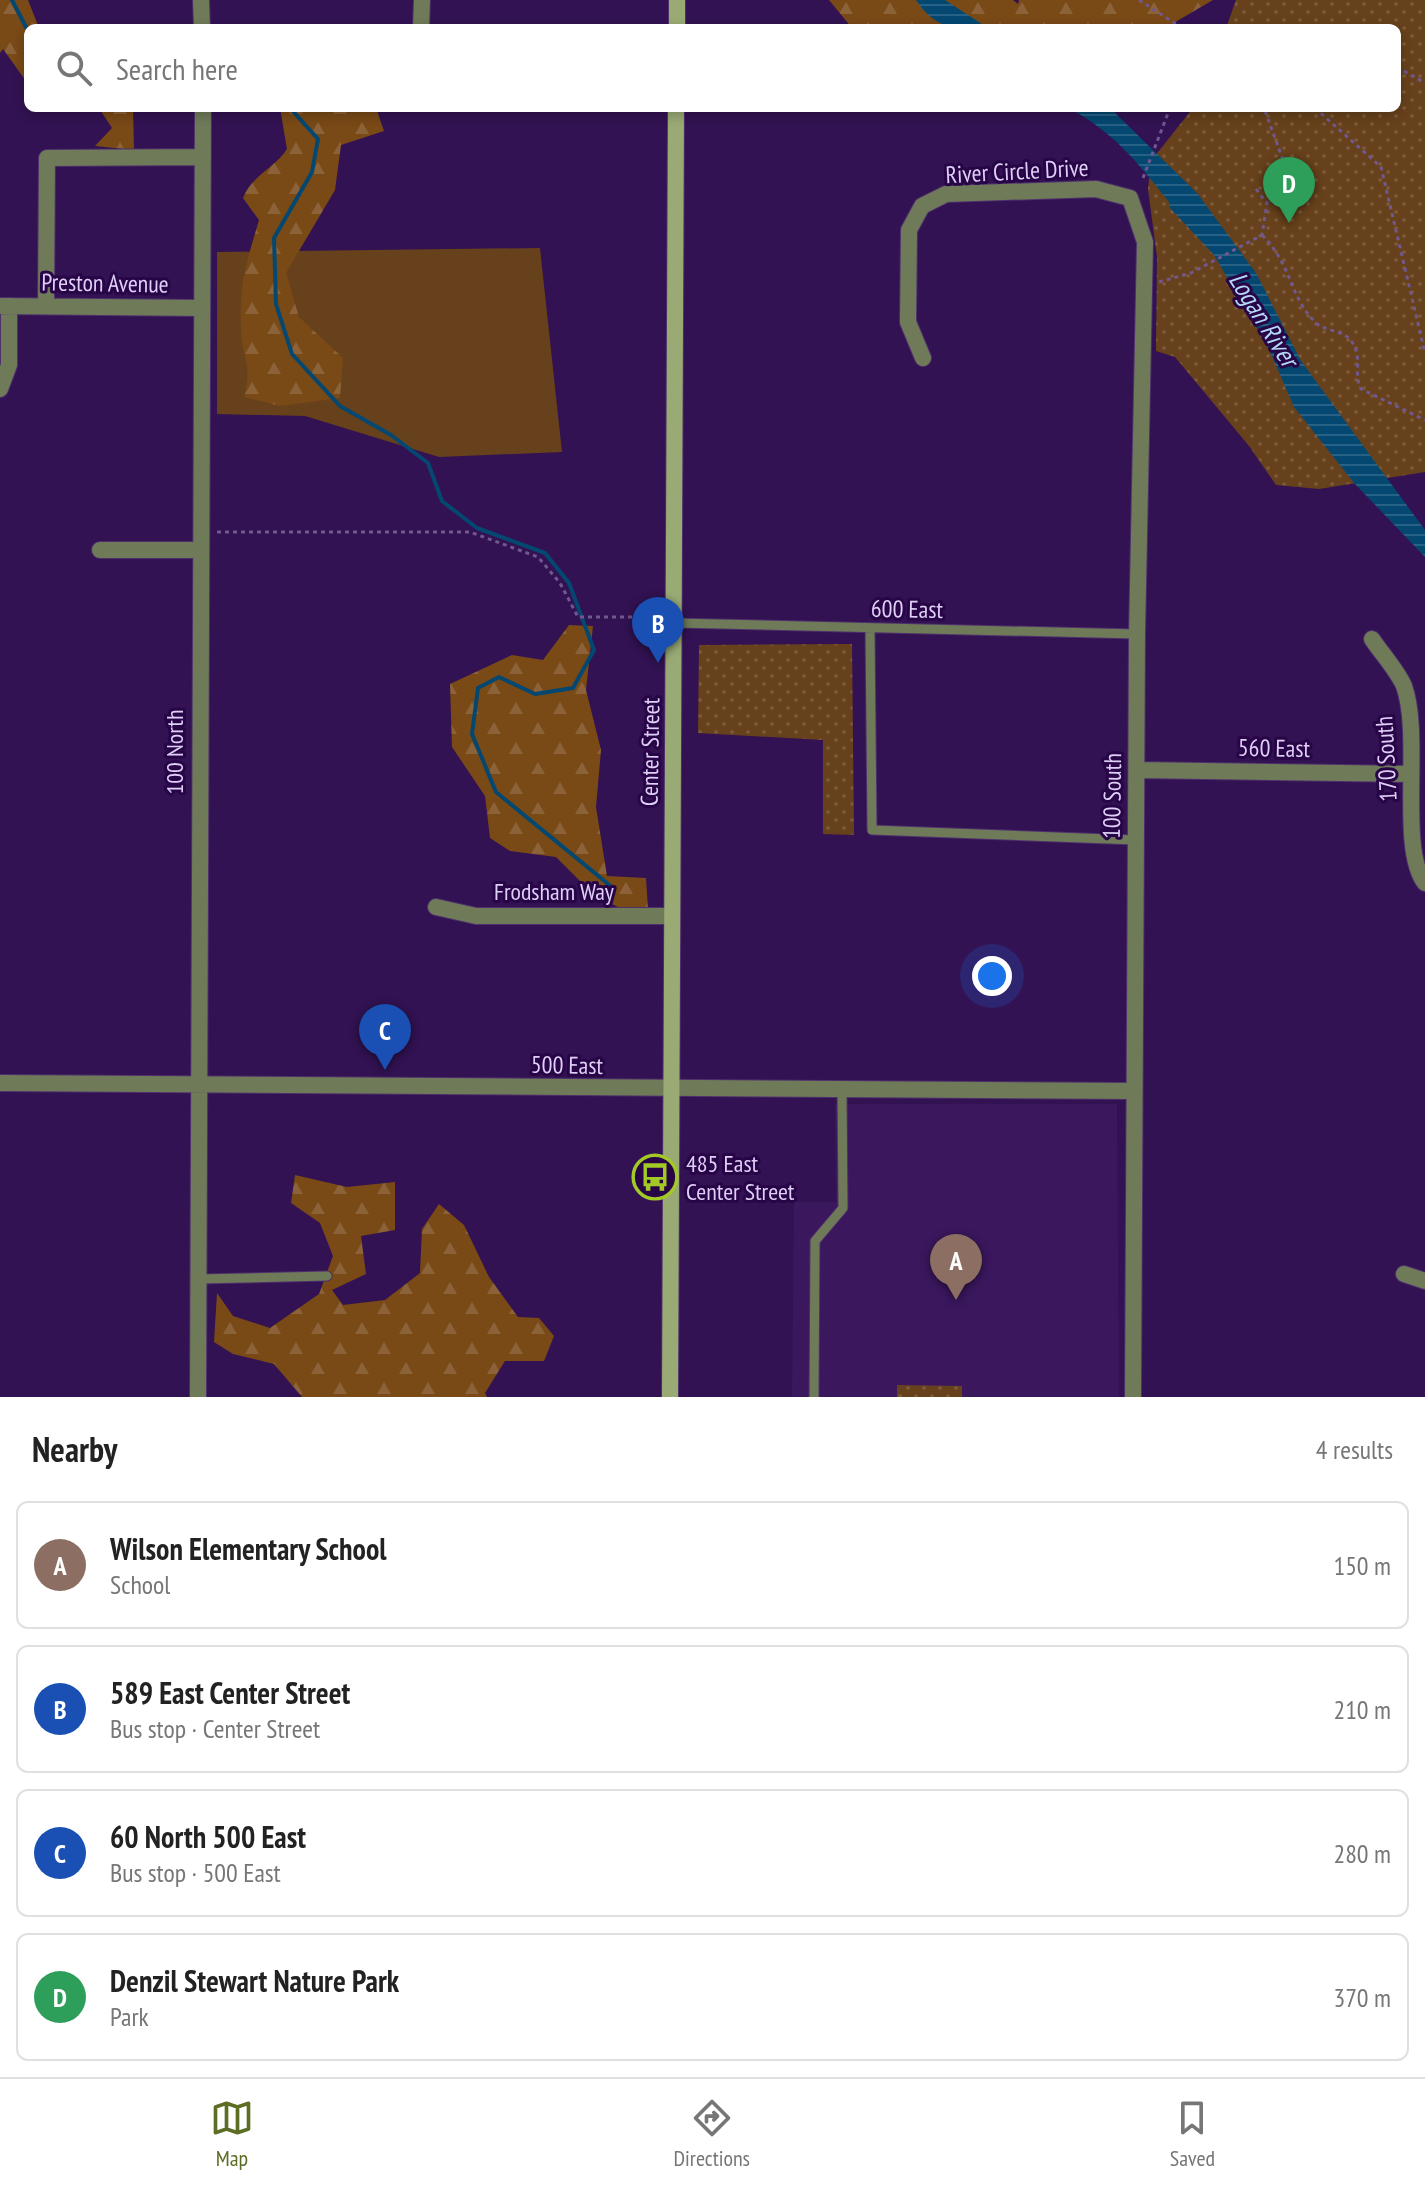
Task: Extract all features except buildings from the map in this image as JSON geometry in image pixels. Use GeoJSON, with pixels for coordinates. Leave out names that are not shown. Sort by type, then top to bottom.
{"type":"FeatureCollection","features":[{"type":"Feature","properties":{"kind":"street"},"geometry":{"type":"LineString","coordinates":[[201,0],[202,24]]}},
{"type":"Feature","properties":{"kind":"street"},"geometry":{"type":"LineString","coordinates":[[421,24],[422,0]]}},
{"type":"Feature","properties":{"kind":"street"},"geometry":{"type":"LineString","coordinates":[[677,0],[677,24]]}},
{"type":"Feature","properties":{"kind":"street","name":"100 North"},"geometry":{"type":"LineString","coordinates":[[198,1397],[203,112]]}},
{"type":"Feature","properties":{"kind":"street","name":"Center Street"},"geometry":{"type":"LineString","coordinates":[[670,1397],[676,112]]}},
{"type":"Feature","properties":{"kind":"street"},"geometry":{"type":"LineString","coordinates":[[46,306],[47,158],[203,157]]}},
{"type":"Feature","properties":{"kind":"street","name":"River Circle Drive"},"geometry":{"type":"LineString","coordinates":[[923,358],[908,322],[909,230],[922,206],[946,194],[1096,189],[1130,198]]}},
{"type":"Feature","properties":{"kind":"street","name":"100 South"},"geometry":{"type":"LineString","coordinates":[[1130,198],[1145,242],[1137,634],[1133,1397]]}},
{"type":"Feature","properties":{"kind":"street","name":"Preston Avenue"},"geometry":{"type":"LineString","coordinates":[[0,389],[9,365],[4,306],[202,308]]}},
{"type":"Feature","properties":{"kind":"street"},"geometry":{"type":"LineString","coordinates":[[100,550],[199,550]]}},
{"type":"Feature","properties":{"kind":"street","name":"170 South"},"geometry":{"type":"LineString","coordinates":[[1372,639],[1403,684],[1410,716],[1414,857],[1425,883]]}},
{"type":"Feature","properties":{"kind":"street","name":"560 East"},"geometry":{"type":"LineString","coordinates":[[1137,770],[1411,774]]}},
{"type":"Feature","properties":{"kind":"street","name":"Frodsham Way"},"geometry":{"type":"LineString","coordinates":[[436,907],[476,916],[672,916]]}},
{"type":"Feature","properties":{"kind":"street","name":"500 East"},"geometry":{"type":"LineString","coordinates":[[0,1083],[1133,1091]]}},
{"type":"Feature","properties":{"kind":"street"},"geometry":{"type":"LineString","coordinates":[[1404,1274],[1425,1281]]}},
{"type":"Feature","properties":{"kind":"lane","name":"600 East"},"geometry":{"type":"LineString","coordinates":[[675,623],[1137,634]]}},
{"type":"Feature","properties":{"kind":"lane"},"geometry":{"type":"LineString","coordinates":[[870,628],[872,830],[1136,840]]}},
{"type":"Feature","properties":{"kind":"lane"},"geometry":{"type":"LineString","coordinates":[[814,1397],[815,1241],[843,1208],[842,1090]]}},
{"type":"Feature","properties":{"kind":"lane"},"geometry":{"type":"LineString","coordinates":[[199,1279],[327,1276]]}},
{"type":"Feature","properties":{"kind":"path"},"geometry":{"type":"LineString","coordinates":[[1139,0],[1176,24]]}},
{"type":"Feature","properties":{"kind":"path"},"geometry":{"type":"LineString","coordinates":[[1401,69],[1425,83]]}},
{"type":"Feature","properties":{"kind":"path"},"geometry":{"type":"LineString","coordinates":[[1143,178],[1168,112]]}},
{"type":"Feature","properties":{"kind":"path"},"geometry":{"type":"LineString","coordinates":[[1265,112],[1283,160],[1267,203],[1262,235],[1287,265],[1298,299],[1316,324],[1348,336],[1354,344],[1360,362],[1355,378],[1361,389],[1425,420]]}},
{"type":"Feature","properties":{"kind":"path"},"geometry":{"type":"LineString","coordinates":[[1319,112],[1381,167],[1425,353]]}},
{"type":"Feature","properties":{"kind":"path"},"geometry":{"type":"LineString","coordinates":[[1256,189],[1267,203]]}},
{"type":"Feature","properties":{"kind":"path"},"geometry":{"type":"LineString","coordinates":[[1144,287],[1191,273],[1262,235]]}},
{"type":"Feature","properties":{"kind":"path"},"geometry":{"type":"LineString","coordinates":[[217,532],[470,532],[538,557],[560,583],[578,617],[655,617]]}},
{"type":"Feature","properties":{"kind":"shaded area"},"geometry":{"type":"Polygon","coordinates":[[[1236,0],[1425,0],[1425,472],[1319,489],[1276,485],[1249,446],[1175,357],[1156,351],[1157,257],[1148,189],[1151,161],[1190,112],[1401,112],[1401,24],[1227,24],[1236,0]]]}},
{"type":"Feature","properties":{"kind":"shaded area"},"geometry":{"type":"Polygon","coordinates":[[[540,248],[562,452],[439,457],[305,416],[217,414],[217,252],[540,248]]]}},
{"type":"Feature","properties":{"kind":"shaded area"},"geometry":{"type":"Polygon","coordinates":[[[852,644],[854,835],[823,834],[823,740],[698,733],[699,645],[852,644]]]}},
{"type":"Feature","properties":{"kind":"shaded area"},"geometry":{"type":"Polygon","coordinates":[[[835,1104],[1117,1104],[1119,1397],[792,1397],[794,1202],[836,1202],[835,1104]]]}},
{"type":"Feature","properties":{"kind":"shaded area"},"geometry":{"type":"Polygon","coordinates":[[[897,1385],[962,1386],[962,1397],[897,1397],[897,1385]]]}},
{"type":"Feature","properties":{"kind":"green space"},"geometry":{"type":"Polygon","coordinates":[[[0,0],[28,0],[37,24],[24,24],[24,78],[3,49],[0,53],[0,0]]]}},
{"type":"Feature","properties":{"kind":"green space"},"geometry":{"type":"Polygon","coordinates":[[[829,0],[1013,0],[1018,4],[1019,0],[1213,0],[1172,24],[849,24],[829,0]]]}},
{"type":"Feature","properties":{"kind":"green space"},"geometry":{"type":"Polygon","coordinates":[[[102,112],[133,112],[134,150],[95,146],[112,128],[102,112]]]}},
{"type":"Feature","properties":{"kind":"green space"},"geometry":{"type":"Polygon","coordinates":[[[281,112],[377,112],[384,131],[341,145],[335,190],[286,273],[299,317],[343,358],[340,398],[280,406],[244,397],[247,369],[242,340],[241,300],[244,274],[259,220],[243,198],[252,184],[287,149],[281,112]]]}},
{"type":"Feature","properties":{"kind":"green space"},"geometry":{"type":"Polygon","coordinates":[[[569,625],[593,626],[586,690],[601,750],[596,807],[607,876],[646,878],[648,909],[622,909],[594,895],[556,857],[510,851],[490,838],[485,796],[452,747],[450,684],[512,655],[543,660],[569,625]]]}},
{"type":"Feature","properties":{"kind":"green space"},"geometry":{"type":"Polygon","coordinates":[[[295,1175],[347,1187],[395,1182],[395,1230],[361,1236],[366,1274],[332,1290],[343,1305],[385,1300],[420,1273],[422,1229],[439,1204],[464,1225],[489,1277],[518,1317],[539,1318],[554,1336],[544,1361],[505,1361],[485,1393],[487,1397],[302,1397],[274,1364],[233,1354],[214,1342],[217,1293],[233,1316],[270,1328],[319,1294],[333,1256],[320,1223],[291,1203],[295,1175]]]}},
{"type":"Feature","properties":{"kind":"water"},"geometry":{"type":"Polygon","coordinates":[[[916,0],[945,0],[982,24],[943,24],[916,0]]]}},
{"type":"Feature","properties":{"kind":"water","name":"Logan River"},"geometry":{"type":"Polygon","coordinates":[[[1075,112],[1114,112],[1197,193],[1256,273],[1301,361],[1425,530],[1425,557],[1354,483],[1294,407],[1268,347],[1214,255],[1170,208],[1169,202],[1124,149],[1075,112]]]}},
{"type":"Feature","properties":{"kind":"waterway"},"geometry":{"type":"LineString","coordinates":[[12,0],[24,24]]}},
{"type":"Feature","properties":{"kind":"waterway"},"geometry":{"type":"LineString","coordinates":[[294,112],[318,139],[312,172],[274,238],[276,304],[292,354],[340,406],[391,435],[428,463],[442,501],[477,528],[545,553],[569,583],[594,650],[573,688],[535,694],[499,677],[478,688],[472,734],[496,792],[613,888]]}},
{"type":"Feature","properties":{"kind":"place","name":"Denzil Stewart Nature Park"},"geometry":{"type":"Point","coordinates":[1289,223]}},
{"type":"Feature","properties":{"kind":"place","name":"589 East Center Street"},"geometry":{"type":"Point","coordinates":[658,663]}},
{"type":"Feature","properties":{"kind":"place","name":"60 North 500 East"},"geometry":{"type":"Point","coordinates":[385,1070]}},
{"type":"Feature","properties":{"kind":"place","name":"485 East Center Street"},"geometry":{"type":"Point","coordinates":[655,1177]}},
{"type":"Feature","properties":{"kind":"place","name":"Wilson Elementary School"},"geometry":{"type":"Point","coordinates":[956,1300]}}]}
